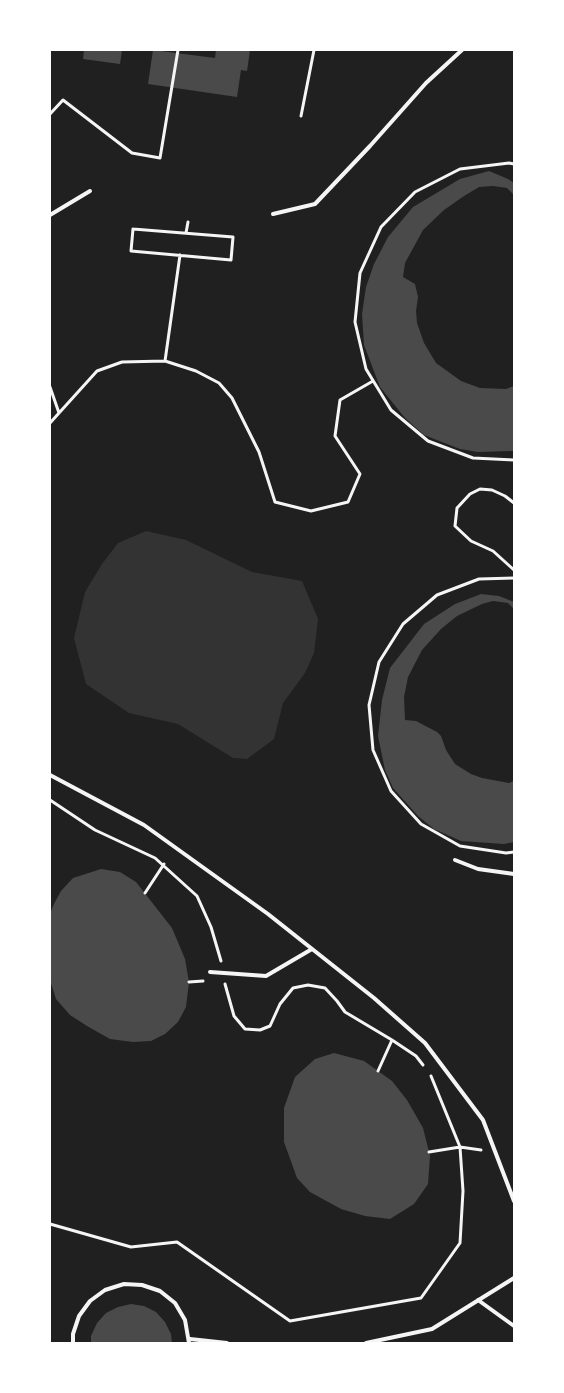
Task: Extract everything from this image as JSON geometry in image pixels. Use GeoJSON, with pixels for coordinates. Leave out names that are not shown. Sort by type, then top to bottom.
{"type":"FeatureCollection","features":[{"type":"Feature","properties":{"kind":"lane"},"geometry":{"type":"LineString","coordinates":[[273,214],[314,204],[370,146],[426,83],[462,50]]}},
{"type":"Feature","properties":{"kind":"lane"},"geometry":{"type":"LineString","coordinates":[[50,216],[90,191]]}},
{"type":"Feature","properties":{"kind":"lane"},"geometry":{"type":"LineString","coordinates":[[50,775],[144,826],[268,914],[374,998],[425,1042],[483,1120],[514,1201]]}},
{"type":"Feature","properties":{"kind":"lane"},"geometry":{"type":"LineString","coordinates":[[455,860],[478,869],[514,874]]}},
{"type":"Feature","properties":{"kind":"lane"},"geometry":{"type":"LineString","coordinates":[[210,972],[266,976],[312,949]]}},
{"type":"Feature","properties":{"kind":"lane"},"geometry":{"type":"LineString","coordinates":[[366,1343],[432,1329],[514,1278]]}},
{"type":"Feature","properties":{"kind":"lane"},"geometry":{"type":"LineString","coordinates":[[73,1343],[73,1334],[79,1316],[90,1301],[105,1290],[124,1284],[142,1284],[160,1291],[174,1303],[185,1320],[190,1341],[228,1343]]}},
{"type":"Feature","properties":{"kind":"lane"},"geometry":{"type":"LineString","coordinates":[[478,1300],[514,1326]]}},
{"type":"Feature","properties":{"kind":"path"},"geometry":{"type":"LineString","coordinates":[[50,114],[63,100],[132,153],[160,158],[178,50]]}},
{"type":"Feature","properties":{"kind":"path"},"geometry":{"type":"LineString","coordinates":[[301,116],[314,50]]}},
{"type":"Feature","properties":{"kind":"path"},"geometry":{"type":"LineString","coordinates":[[514,164],[460,169],[416,192],[381,228],[360,273],[355,322],[366,369],[391,410],[428,441],[473,458],[514,460]]}},
{"type":"Feature","properties":{"kind":"path"},"geometry":{"type":"LineString","coordinates":[[186,233],[188,222]]}},
{"type":"Feature","properties":{"kind":"path"},"geometry":{"type":"LineString","coordinates":[[133,229],[186,233],[233,237],[231,260],[131,251],[133,229]]}},
{"type":"Feature","properties":{"kind":"path"},"geometry":{"type":"LineString","coordinates":[[165,361],[180,255]]}},
{"type":"Feature","properties":{"kind":"path"},"geometry":{"type":"LineString","coordinates":[[50,423],[97,371],[122,362],[165,361],[196,372],[219,383],[232,398],[259,452],[275,502],[311,511],[348,502],[360,474],[335,436],[340,400],[373,381]]}},
{"type":"Feature","properties":{"kind":"path"},"geometry":{"type":"LineString","coordinates":[[50,387],[59,413]]}},
{"type":"Feature","properties":{"kind":"path"},"geometry":{"type":"LineString","coordinates":[[514,502],[492,490],[480,489],[470,494],[457,508],[456,526],[471,541],[492,551],[514,570]]}},
{"type":"Feature","properties":{"kind":"path"},"geometry":{"type":"LineString","coordinates":[[514,578],[479,579],[437,595],[403,624],[379,662],[369,705],[373,750],[391,791],[421,824],[460,846],[506,853],[514,852]]}},
{"type":"Feature","properties":{"kind":"path"},"geometry":{"type":"LineString","coordinates":[[145,893],[164,864]]}},
{"type":"Feature","properties":{"kind":"path"},"geometry":{"type":"LineString","coordinates":[[378,1071],[392,1040]]}},
{"type":"Feature","properties":{"kind":"path"},"geometry":{"type":"LineString","coordinates":[[50,1224],[131,1247],[177,1242],[290,1321],[421,1298],[460,1243],[463,1191],[460,1146],[429,1152]]}},
{"type":"Feature","properties":{"kind":"shaded area"},"geometry":{"type":"Polygon","coordinates":[[[50,50],[514,50],[514,1343],[50,1343],[50,50]]]}},
{"type":"Feature","properties":{"kind":"shaded area"},"geometry":{"type":"Polygon","coordinates":[[[146,531],[186,540],[252,572],[302,581],[318,619],[314,653],[305,673],[283,703],[274,739],[247,759],[233,758],[178,724],[129,713],[86,684],[74,638],[85,592],[102,564],[118,543],[146,531]]]}},
{"type":"Feature","properties":{"kind":"building"},"geometry":{"type":"Polygon","coordinates":[[[84,50],[122,50],[120,64],[83,59],[84,50]]]}},
{"type":"Feature","properties":{"kind":"building"},"geometry":{"type":"Polygon","coordinates":[[[153,50],[215,58],[216,50],[250,50],[247,71],[241,70],[237,97],[148,84],[153,50]]]}},
{"type":"Feature","properties":{"kind":"building"},"geometry":{"type":"Polygon","coordinates":[[[489,171],[514,183],[514,195],[507,188],[479,187],[444,210],[423,230],[405,263],[403,277],[415,284],[418,297],[417,323],[424,343],[436,363],[461,381],[480,388],[506,389],[514,386],[514,451],[478,452],[460,449],[424,435],[405,418],[380,387],[364,345],[362,314],[366,287],[374,264],[388,237],[413,207],[460,179],[489,171]]]}},
{"type":"Feature","properties":{"kind":"building"},"geometry":{"type":"Polygon","coordinates":[[[481,594],[499,596],[514,602],[514,609],[508,603],[493,601],[482,604],[457,616],[441,629],[422,650],[408,677],[404,697],[405,720],[416,721],[437,732],[441,736],[446,750],[455,764],[471,774],[509,783],[514,781],[514,842],[504,844],[461,841],[434,829],[418,816],[393,788],[385,770],[378,736],[382,700],[390,668],[424,624],[455,604],[481,594]]]}},
{"type":"Feature","properties":{"kind":"building"},"geometry":{"type":"Polygon","coordinates":[[[101,869],[120,872],[136,882],[172,928],[185,959],[189,982],[186,1007],[178,1022],[165,1034],[151,1041],[133,1042],[110,1039],[87,1026],[70,1015],[56,999],[50,980],[50,913],[55,902],[61,891],[73,878],[101,869]]]}},
{"type":"Feature","properties":{"kind":"building"},"geometry":{"type":"Polygon","coordinates":[[[334,1053],[364,1061],[392,1081],[407,1100],[423,1128],[430,1156],[428,1184],[414,1204],[390,1219],[365,1216],[341,1209],[310,1192],[297,1178],[284,1142],[284,1108],[295,1077],[315,1059],[334,1053]]]}},
{"type":"Feature","properties":{"kind":"building"},"geometry":{"type":"Polygon","coordinates":[[[131,1304],[144,1306],[156,1312],[165,1322],[171,1334],[172,1343],[91,1343],[91,1336],[97,1323],[106,1313],[118,1307],[131,1304]]]}}]}
